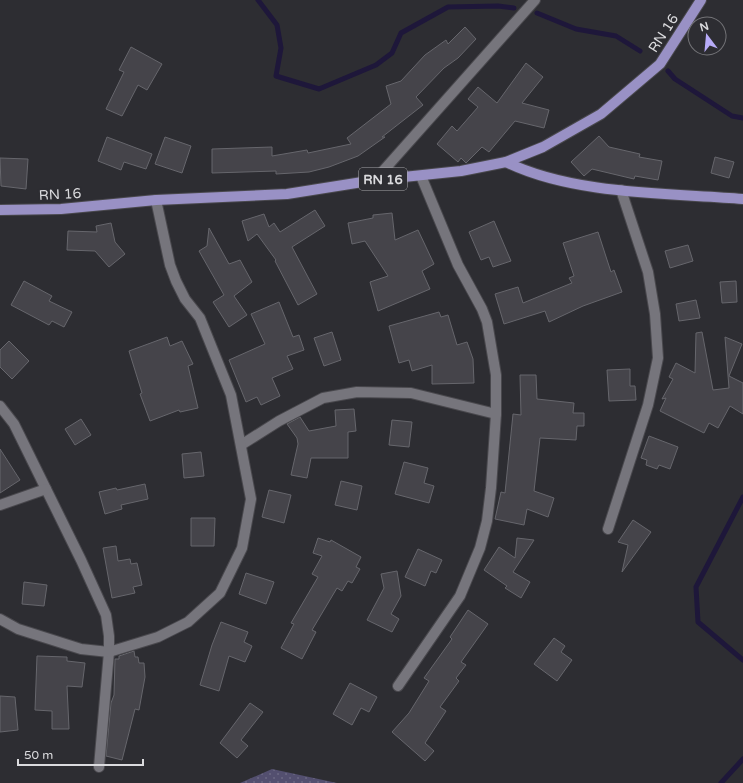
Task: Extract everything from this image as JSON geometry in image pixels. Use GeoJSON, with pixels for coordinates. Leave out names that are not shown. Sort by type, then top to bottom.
{"type":"FeatureCollection","features":[{"type":"Feature","properties":{"kind":"main road","name":"RN 16"},"geometry":{"type":"LineString","coordinates":[[0,210],[61,209],[156,200],[287,194],[375,180],[461,171],[506,162],[543,147],[601,114],[660,64],[701,0]]}},
{"type":"Feature","properties":{"kind":"main road"},"geometry":{"type":"LineString","coordinates":[[506,162],[537,176],[574,184],[621,190],[743,199]]}},
{"type":"Feature","properties":{"kind":"street"},"geometry":{"type":"LineString","coordinates":[[375,180],[535,0]]}},
{"type":"Feature","properties":{"kind":"street"},"geometry":{"type":"LineString","coordinates":[[398,686],[460,596],[480,548],[487,521],[491,488],[496,414],[496,375],[487,322],[482,309],[458,265],[421,176]]}},
{"type":"Feature","properties":{"kind":"street"},"geometry":{"type":"LineString","coordinates":[[608,529],[648,405],[658,358],[655,314],[648,272],[621,190]]}},
{"type":"Feature","properties":{"kind":"street"},"geometry":{"type":"LineString","coordinates":[[0,619],[18,629],[81,649],[109,652],[158,637],[188,622],[220,593],[242,548],[251,499],[231,395],[222,369],[200,318],[185,299],[172,271],[156,200]]}},
{"type":"Feature","properties":{"kind":"street"},"geometry":{"type":"LineString","coordinates":[[241,445],[279,421],[323,398],[357,392],[412,392],[496,414]]}},
{"type":"Feature","properties":{"kind":"street"},"geometry":{"type":"LineString","coordinates":[[0,406],[14,424],[106,615],[109,636],[109,652],[99,767]]}},
{"type":"Feature","properties":{"kind":"street"},"geometry":{"type":"LineString","coordinates":[[0,505],[46,489]]}},
{"type":"Feature","properties":{"kind":"shaded area"},"geometry":{"type":"Polygon","coordinates":[[[272,769],[337,783],[240,783],[272,769]]]}},
{"type":"Feature","properties":{"kind":"building"},"geometry":{"type":"Polygon","coordinates":[[[465,27],[476,39],[458,58],[444,68],[416,97],[423,105],[382,137],[385,137],[358,156],[329,167],[309,172],[276,174],[276,171],[212,173],[212,149],[272,147],[272,156],[307,150],[308,153],[351,144],[347,138],[391,104],[386,86],[401,81],[425,55],[446,40],[448,44],[465,27]]]}},
{"type":"Feature","properties":{"kind":"building"},"geometry":{"type":"Polygon","coordinates":[[[131,47],[162,64],[147,90],[138,85],[122,116],[106,109],[124,72],[119,70],[131,47]]]}},
{"type":"Feature","properties":{"kind":"building"},"geometry":{"type":"Polygon","coordinates":[[[526,63],[543,77],[522,103],[549,110],[544,128],[515,121],[489,152],[482,147],[466,163],[461,158],[458,162],[437,144],[452,126],[457,131],[478,107],[468,99],[478,87],[497,103],[526,63]]]}},
{"type":"Feature","properties":{"kind":"building"},"geometry":{"type":"Polygon","coordinates":[[[599,136],[609,147],[640,154],[639,157],[662,161],[658,180],[635,176],[634,179],[592,169],[584,176],[571,162],[599,136]]]}},
{"type":"Feature","properties":{"kind":"building"},"geometry":{"type":"Polygon","coordinates":[[[107,137],[152,154],[146,169],[124,162],[121,170],[98,161],[107,137]]]}},
{"type":"Feature","properties":{"kind":"building"},"geometry":{"type":"Polygon","coordinates":[[[165,137],[191,146],[182,173],[155,164],[165,137]]]}},
{"type":"Feature","properties":{"kind":"building"},"geometry":{"type":"Polygon","coordinates":[[[715,157],[734,162],[729,178],[711,173],[715,157]]]}},
{"type":"Feature","properties":{"kind":"building"},"geometry":{"type":"Polygon","coordinates":[[[0,158],[28,159],[26,189],[1,186],[0,158]]]}},
{"type":"Feature","properties":{"kind":"building"},"geometry":{"type":"Polygon","coordinates":[[[315,210],[325,226],[292,247],[317,294],[298,305],[275,261],[276,260],[257,234],[248,241],[242,221],[264,214],[269,227],[274,223],[280,232],[315,210]]]}},
{"type":"Feature","properties":{"kind":"building"},"geometry":{"type":"Polygon","coordinates":[[[392,213],[395,240],[418,230],[434,264],[422,271],[430,289],[378,311],[370,282],[388,276],[365,241],[352,244],[348,223],[373,218],[373,215],[392,213]]]}},
{"type":"Feature","properties":{"kind":"building"},"geometry":{"type":"Polygon","coordinates":[[[494,221],[511,261],[493,267],[489,257],[481,260],[469,232],[494,221]]]}},
{"type":"Feature","properties":{"kind":"building"},"geometry":{"type":"Polygon","coordinates":[[[111,223],[115,242],[125,254],[109,267],[95,251],[67,250],[68,231],[97,232],[96,226],[111,223]]]}},
{"type":"Feature","properties":{"kind":"building"},"geometry":{"type":"Polygon","coordinates":[[[209,228],[229,264],[240,260],[252,282],[234,296],[247,315],[229,327],[213,302],[224,295],[199,251],[207,246],[209,228]]]}},
{"type":"Feature","properties":{"kind":"building"},"geometry":{"type":"Polygon","coordinates":[[[598,232],[611,272],[614,270],[622,292],[583,306],[549,322],[545,311],[504,324],[495,294],[518,287],[523,303],[572,283],[569,278],[574,276],[563,243],[598,232]]]}},
{"type":"Feature","properties":{"kind":"building"},"geometry":{"type":"Polygon","coordinates":[[[688,245],[693,261],[670,268],[665,251],[688,245]]]}},
{"type":"Feature","properties":{"kind":"building"},"geometry":{"type":"Polygon","coordinates":[[[24,281],[52,296],[49,301],[72,312],[64,327],[52,321],[49,325],[11,305],[24,281]]]}},
{"type":"Feature","properties":{"kind":"building"},"geometry":{"type":"Polygon","coordinates":[[[736,281],[737,302],[722,303],[720,282],[736,281]]]}},
{"type":"Feature","properties":{"kind":"building"},"geometry":{"type":"Polygon","coordinates":[[[696,300],[700,318],[679,321],[676,304],[696,300]]]}},
{"type":"Feature","properties":{"kind":"building"},"geometry":{"type":"Polygon","coordinates":[[[279,302],[293,337],[299,335],[304,350],[287,356],[293,369],[272,378],[280,396],[261,405],[257,397],[246,402],[229,360],[265,344],[251,314],[279,302]]]}},
{"type":"Feature","properties":{"kind":"building"},"geometry":{"type":"Polygon","coordinates":[[[439,312],[441,317],[448,315],[457,345],[467,342],[473,359],[474,383],[432,384],[432,365],[412,371],[409,360],[399,363],[389,326],[439,312]]]}},
{"type":"Feature","properties":{"kind":"building"},"geometry":{"type":"Polygon","coordinates":[[[332,332],[341,360],[324,366],[314,338],[332,332]]]}},
{"type":"Feature","properties":{"kind":"building"},"geometry":{"type":"Polygon","coordinates":[[[702,332],[713,390],[729,388],[725,337],[742,344],[729,376],[743,383],[743,414],[730,406],[718,428],[709,423],[704,433],[660,411],[666,398],[662,399],[673,379],[669,377],[676,363],[695,373],[696,333],[702,332]]]}},
{"type":"Feature","properties":{"kind":"building"},"geometry":{"type":"Polygon","coordinates":[[[167,337],[170,346],[182,341],[193,364],[188,366],[198,408],[180,412],[179,410],[150,421],[140,394],[142,393],[129,351],[167,337]]]}},
{"type":"Feature","properties":{"kind":"building"},"geometry":{"type":"Polygon","coordinates":[[[9,341],[29,361],[12,379],[0,367],[0,350],[9,341]]]}},
{"type":"Feature","properties":{"kind":"building"},"geometry":{"type":"Polygon","coordinates":[[[630,369],[630,386],[635,386],[636,400],[609,401],[607,370],[630,369]]]}},
{"type":"Feature","properties":{"kind":"building"},"geometry":{"type":"Polygon","coordinates":[[[520,375],[536,375],[537,399],[574,403],[573,413],[584,413],[584,426],[577,426],[576,440],[540,438],[534,491],[554,498],[548,517],[527,509],[524,525],[495,519],[501,492],[505,493],[513,414],[521,415],[520,375]]]}},
{"type":"Feature","properties":{"kind":"building"},"geometry":{"type":"Polygon","coordinates":[[[354,409],[356,431],[348,432],[348,458],[311,458],[307,478],[291,475],[298,444],[297,438],[287,424],[300,417],[309,431],[336,426],[335,410],[354,409]]]}},
{"type":"Feature","properties":{"kind":"building"},"geometry":{"type":"Polygon","coordinates":[[[81,419],[91,435],[75,445],[65,429],[81,419]]]}},
{"type":"Feature","properties":{"kind":"building"},"geometry":{"type":"Polygon","coordinates":[[[392,420],[412,422],[409,447],[389,445],[392,420]]]}},
{"type":"Feature","properties":{"kind":"building"},"geometry":{"type":"Polygon","coordinates":[[[649,436],[678,447],[670,469],[659,465],[657,469],[646,465],[647,460],[641,458],[649,436]]]}},
{"type":"Feature","properties":{"kind":"building"},"geometry":{"type":"Polygon","coordinates":[[[0,449],[20,480],[0,493],[0,449]]]}},
{"type":"Feature","properties":{"kind":"building"},"geometry":{"type":"Polygon","coordinates":[[[201,452],[204,476],[184,478],[182,454],[201,452]]]}},
{"type":"Feature","properties":{"kind":"building"},"geometry":{"type":"Polygon","coordinates":[[[404,462],[428,468],[424,483],[434,486],[429,503],[395,494],[404,462]]]}},
{"type":"Feature","properties":{"kind":"building"},"geometry":{"type":"Polygon","coordinates":[[[341,481],[362,486],[357,510],[335,505],[341,481]]]}},
{"type":"Feature","properties":{"kind":"building"},"geometry":{"type":"Polygon","coordinates":[[[145,484],[148,499],[121,505],[122,509],[105,514],[99,492],[145,484]]]}},
{"type":"Feature","properties":{"kind":"building"},"geometry":{"type":"Polygon","coordinates":[[[269,490],[291,495],[284,523],[262,517],[269,490]]]}},
{"type":"Feature","properties":{"kind":"building"},"geometry":{"type":"Polygon","coordinates":[[[191,518],[215,518],[214,546],[191,546],[191,518]]]}},
{"type":"Feature","properties":{"kind":"building"},"geometry":{"type":"Polygon","coordinates":[[[633,520],[651,532],[622,572],[628,545],[618,542],[633,520]]]}},
{"type":"Feature","properties":{"kind":"building"},"geometry":{"type":"Polygon","coordinates":[[[318,538],[330,542],[331,540],[361,557],[356,567],[360,569],[352,583],[348,581],[342,591],[337,588],[312,630],[316,632],[302,659],[281,648],[294,624],[291,623],[318,577],[312,574],[322,556],[313,553],[318,538]]]}},
{"type":"Feature","properties":{"kind":"building"},"geometry":{"type":"Polygon","coordinates":[[[517,538],[534,540],[513,572],[530,582],[521,598],[505,588],[507,586],[484,570],[499,547],[515,558],[517,538]]]}},
{"type":"Feature","properties":{"kind":"building"},"geometry":{"type":"Polygon","coordinates":[[[116,546],[118,561],[130,559],[131,564],[137,563],[142,585],[133,587],[135,593],[112,598],[103,548],[116,546]]]}},
{"type":"Feature","properties":{"kind":"building"},"geometry":{"type":"Polygon","coordinates":[[[418,549],[442,560],[436,573],[431,571],[425,586],[405,577],[418,549]]]}},
{"type":"Feature","properties":{"kind":"building"},"geometry":{"type":"Polygon","coordinates":[[[397,571],[401,596],[391,614],[399,619],[392,632],[367,620],[384,588],[381,574],[397,571]]]}},
{"type":"Feature","properties":{"kind":"building"},"geometry":{"type":"Polygon","coordinates":[[[246,573],[274,582],[266,604],[239,594],[246,573]]]}},
{"type":"Feature","properties":{"kind":"building"},"geometry":{"type":"Polygon","coordinates":[[[24,582],[47,585],[44,606],[22,604],[24,582]]]}},
{"type":"Feature","properties":{"kind":"building"},"geometry":{"type":"Polygon","coordinates":[[[468,610],[488,624],[461,662],[466,665],[456,678],[459,681],[440,707],[446,711],[425,743],[434,751],[425,761],[392,732],[409,713],[429,681],[424,678],[452,639],[450,637],[468,610]]]}},
{"type":"Feature","properties":{"kind":"building"},"geometry":{"type":"Polygon","coordinates":[[[221,622],[248,632],[244,642],[252,646],[245,662],[229,656],[219,691],[200,685],[212,645],[221,622]]]}},
{"type":"Feature","properties":{"kind":"building"},"geometry":{"type":"Polygon","coordinates":[[[554,638],[565,646],[561,652],[572,660],[557,681],[534,664],[554,638]]]}},
{"type":"Feature","properties":{"kind":"building"},"geometry":{"type":"Polygon","coordinates":[[[134,651],[135,657],[138,657],[139,663],[144,663],[145,677],[139,710],[135,709],[122,760],[106,756],[111,703],[114,695],[115,659],[119,659],[119,656],[134,651]]]}},
{"type":"Feature","properties":{"kind":"building"},"geometry":{"type":"Polygon","coordinates":[[[37,656],[67,657],[67,661],[85,663],[82,687],[67,686],[69,729],[52,729],[52,711],[35,710],[37,656]]]}},
{"type":"Feature","properties":{"kind":"building"},"geometry":{"type":"Polygon","coordinates":[[[350,683],[377,697],[369,712],[361,708],[352,725],[333,714],[350,683]]]}},
{"type":"Feature","properties":{"kind":"building"},"geometry":{"type":"Polygon","coordinates":[[[0,696],[15,697],[18,730],[0,732],[0,696]]]}},
{"type":"Feature","properties":{"kind":"building"},"geometry":{"type":"Polygon","coordinates":[[[250,703],[263,712],[241,740],[248,746],[237,758],[220,743],[250,703]]]}},
{"type":"Feature","properties":{"kind":"waterway"},"geometry":{"type":"LineString","coordinates":[[258,0],[277,25],[281,48],[276,76],[319,89],[376,65],[392,53],[401,33],[448,7],[498,6],[514,8]]}},
{"type":"Feature","properties":{"kind":"waterway"},"geometry":{"type":"LineString","coordinates":[[537,13],[576,29],[616,36],[640,51]]}},
{"type":"Feature","properties":{"kind":"waterway"},"geometry":{"type":"LineString","coordinates":[[668,71],[675,79],[732,116],[743,118]]}},
{"type":"Feature","properties":{"kind":"waterway"},"geometry":{"type":"LineString","coordinates":[[743,497],[696,587],[698,622],[743,660]]}},
{"type":"Feature","properties":{"kind":"waterway"},"geometry":{"type":"LineString","coordinates":[[721,783],[743,759]]}}]}
